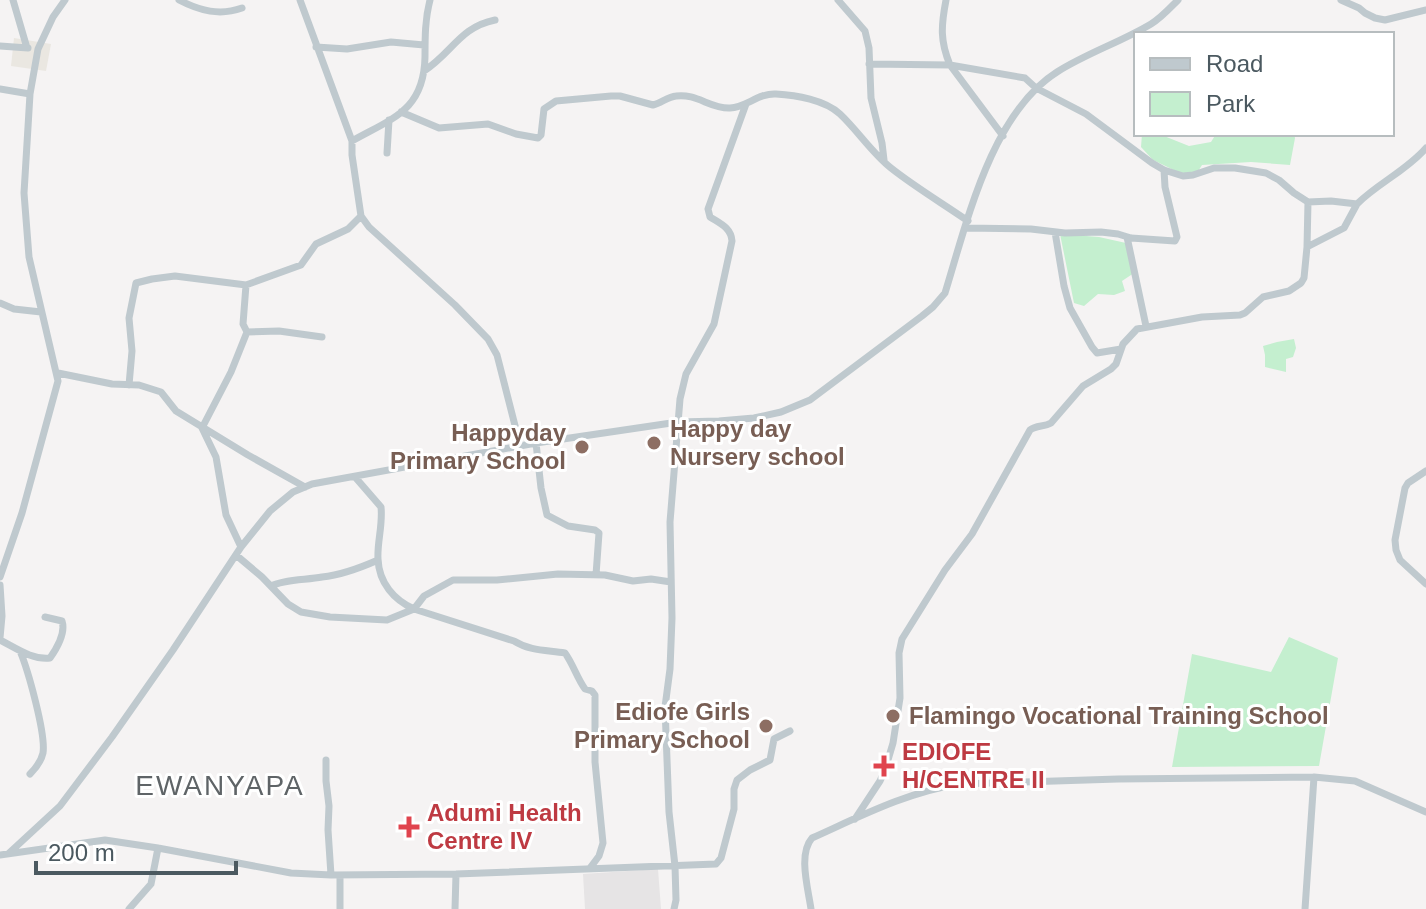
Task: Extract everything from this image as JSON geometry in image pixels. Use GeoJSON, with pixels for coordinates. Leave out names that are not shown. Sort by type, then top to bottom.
{"type":"FeatureCollection","features":[{"type":"Feature","properties":{"kind":"street"},"geometry":{"type":"LineString","coordinates":[[13,0],[27,48]]}},
{"type":"Feature","properties":{"kind":"street"},"geometry":{"type":"LineString","coordinates":[[0,577],[22,513],[57,388],[58,373],[27,247],[24,193],[30,94],[38,49],[65,0]]}},
{"type":"Feature","properties":{"kind":"street"},"geometry":{"type":"LineString","coordinates":[[179,0],[222,14],[242,8]]}},
{"type":"Feature","properties":{"kind":"street"},"geometry":{"type":"LineString","coordinates":[[300,0],[352,141],[361,216],[488,339],[497,355],[520,445]]}},
{"type":"Feature","properties":{"kind":"street"},"geometry":{"type":"LineString","coordinates":[[352,141],[401,112],[417,96],[424,71],[426,14],[430,0]]}},
{"type":"Feature","properties":{"kind":"street"},"geometry":{"type":"LineString","coordinates":[[838,0],[865,31],[869,48],[871,98],[884,163]]}},
{"type":"Feature","properties":{"kind":"street"},"geometry":{"type":"LineString","coordinates":[[946,0],[941,33],[950,65],[1003,136]]}},
{"type":"Feature","properties":{"kind":"street"},"geometry":{"type":"LineString","coordinates":[[1134,32],[1153,23],[1178,0]]}},
{"type":"Feature","properties":{"kind":"street"},"geometry":{"type":"LineString","coordinates":[[1341,0],[1385,20],[1426,10]]}},
{"type":"Feature","properties":{"kind":"street"},"geometry":{"type":"LineString","coordinates":[[424,71],[444,56],[473,26],[495,20]]}},
{"type":"Feature","properties":{"kind":"street"},"geometry":{"type":"LineString","coordinates":[[4,854],[60,806],[112,737],[239,551],[270,511],[293,492],[312,484],[520,445],[678,422],[754,418],[781,412],[810,400],[933,307],[945,293],[981,180],[1018,109],[1036,88],[1089,54],[1134,32]]}},
{"type":"Feature","properties":{"kind":"street"},"geometry":{"type":"LineString","coordinates":[[316,47],[347,49],[391,42],[424,45]]}},
{"type":"Feature","properties":{"kind":"street"},"geometry":{"type":"LineString","coordinates":[[0,46],[38,49]]}},
{"type":"Feature","properties":{"kind":"street"},"geometry":{"type":"LineString","coordinates":[[869,64],[950,65],[1025,78],[1036,88],[1086,114],[1164,170],[1183,176],[1214,168],[1266,173],[1308,202],[1357,204]]}},
{"type":"Feature","properties":{"kind":"street"},"geometry":{"type":"LineString","coordinates":[[0,89],[30,94]]}},
{"type":"Feature","properties":{"kind":"street"},"geometry":{"type":"LineString","coordinates":[[401,112],[439,128],[488,124],[538,138],[544,109],[556,101],[620,96],[653,105],[681,95],[732,108],[764,94],[793,95],[837,111],[884,163],[966,224],[1055,232],[1101,232],[1172,241],[1177,239],[1164,170]]}},
{"type":"Feature","properties":{"kind":"street"},"geometry":{"type":"LineString","coordinates":[[674,909],[675,866],[669,812],[665,707],[670,669],[670,522],[680,399],[686,374],[714,324],[732,235],[710,217],[708,209],[746,104]]}},
{"type":"Feature","properties":{"kind":"street"},"geometry":{"type":"LineString","coordinates":[[387,153],[389,120]]}},
{"type":"Feature","properties":{"kind":"street"},"geometry":{"type":"LineString","coordinates":[[1307,247],[1344,228],[1357,204],[1371,190],[1426,150]]}},
{"type":"Feature","properties":{"kind":"street"},"geometry":{"type":"LineString","coordinates":[[855,819],[880,781],[893,743],[900,698],[899,653],[902,639],[972,534],[1030,430],[1051,423],[1083,386],[1111,369],[1123,344],[1137,329],[1211,315],[1240,315],[1263,297],[1289,291],[1301,283],[1307,247],[1308,202]]}},
{"type":"Feature","properties":{"kind":"street"},"geometry":{"type":"LineString","coordinates":[[129,385],[132,351],[128,323],[136,283],[175,276],[246,285],[301,265],[316,244],[348,229],[361,216]]}},
{"type":"Feature","properties":{"kind":"street"},"geometry":{"type":"LineString","coordinates":[[1055,232],[1070,308],[1097,353],[1121,349]]}},
{"type":"Feature","properties":{"kind":"street"},"geometry":{"type":"LineString","coordinates":[[1127,237],[1146,326]]}},
{"type":"Feature","properties":{"kind":"street"},"geometry":{"type":"LineString","coordinates":[[202,428],[231,372],[247,332],[243,324],[246,285]]}},
{"type":"Feature","properties":{"kind":"street"},"geometry":{"type":"LineString","coordinates":[[0,303],[14,309],[41,312]]}},
{"type":"Feature","properties":{"kind":"street"},"geometry":{"type":"LineString","coordinates":[[247,332],[279,331],[322,337]]}},
{"type":"Feature","properties":{"kind":"street"},"geometry":{"type":"LineString","coordinates":[[58,373],[112,384],[139,385],[161,392],[176,411],[305,487]]}},
{"type":"Feature","properties":{"kind":"street"},"geometry":{"type":"LineString","coordinates":[[202,428],[216,457],[226,515],[239,551],[288,604],[301,612],[387,620],[414,609],[424,596],[453,580],[497,580],[558,574],[671,582]]}},
{"type":"Feature","properties":{"kind":"street"},"geometry":{"type":"LineString","coordinates":[[536,443],[547,515],[568,526],[590,528],[599,533],[596,575]]}},
{"type":"Feature","properties":{"kind":"street"},"geometry":{"type":"LineString","coordinates":[[1426,471],[1405,488],[1395,540],[1400,560],[1426,584]]}},
{"type":"Feature","properties":{"kind":"street"},"geometry":{"type":"LineString","coordinates":[[355,477],[381,507],[378,560],[381,577],[391,594],[414,609],[533,650],[565,653],[582,685],[595,695],[595,762],[603,843],[599,856],[590,868]]}},
{"type":"Feature","properties":{"kind":"street"},"geometry":{"type":"LineString","coordinates":[[0,536],[13,537]]}},
{"type":"Feature","properties":{"kind":"street"},"geometry":{"type":"LineString","coordinates":[[271,586],[278,582],[359,569],[378,560]]}},
{"type":"Feature","properties":{"kind":"street"},"geometry":{"type":"LineString","coordinates":[[0,585],[0,639],[20,651],[50,658],[64,626],[57,618],[45,617]]}},
{"type":"Feature","properties":{"kind":"street"},"geometry":{"type":"LineString","coordinates":[[20,651],[28,670],[43,738],[40,762],[30,774]]}},
{"type":"Feature","properties":{"kind":"street"},"geometry":{"type":"LineString","coordinates":[[4,854],[105,840],[291,873],[331,875],[456,874],[719,862],[734,809],[737,780],[770,760],[774,739],[790,731]]}},
{"type":"Feature","properties":{"kind":"street"},"geometry":{"type":"LineString","coordinates":[[326,760],[331,875]]}},
{"type":"Feature","properties":{"kind":"street"},"geometry":{"type":"LineString","coordinates":[[1305,909],[1314,777]]}},
{"type":"Feature","properties":{"kind":"street"},"geometry":{"type":"LineString","coordinates":[[811,909],[804,857],[805,846],[812,838],[917,793],[959,784],[1314,777],[1355,781],[1426,812]]}},
{"type":"Feature","properties":{"kind":"street"},"geometry":{"type":"LineString","coordinates":[[129,909],[151,884],[158,848]]}},
{"type":"Feature","properties":{"kind":"street"},"geometry":{"type":"LineString","coordinates":[[455,909],[456,874]]}},
{"type":"Feature","properties":{"kind":"street"},"geometry":{"type":"LineString","coordinates":[[340,875],[340,909]]}},
{"type":"Feature","properties":{"kind":"shaded area"},"geometry":{"type":"Polygon","coordinates":[[[14,38],[51,44],[46,71],[11,66],[14,38]]]}},
{"type":"Feature","properties":{"kind":"shaded area"},"geometry":{"type":"Polygon","coordinates":[[[658,869],[661,909],[585,909],[583,874],[658,869]]]}},
{"type":"Feature","properties":{"kind":"green space"},"geometry":{"type":"Polygon","coordinates":[[[1142,136],[1164,136],[1189,146],[1211,142],[1215,136],[1295,138],[1290,165],[1251,162],[1202,165],[1197,173],[1182,174],[1153,160],[1141,147],[1142,136]]]}},
{"type":"Feature","properties":{"kind":"green space"},"geometry":{"type":"Polygon","coordinates":[[[1060,234],[1126,243],[1134,273],[1122,281],[1125,291],[1114,295],[1098,294],[1084,306],[1074,303],[1060,234]]]}},
{"type":"Feature","properties":{"kind":"green space"},"geometry":{"type":"Polygon","coordinates":[[[1294,339],[1296,348],[1293,357],[1286,359],[1286,372],[1265,367],[1263,346],[1294,339]]]}},
{"type":"Feature","properties":{"kind":"green space"},"geometry":{"type":"Polygon","coordinates":[[[1289,637],[1338,658],[1319,766],[1172,767],[1192,654],[1271,672],[1289,637]]]}},
{"type":"Feature","properties":{"kind":"place","name":"Happy day Nursery school"},"geometry":{"type":"Point","coordinates":[654,443]}},
{"type":"Feature","properties":{"kind":"place","name":"Happyday Primary School"},"geometry":{"type":"Point","coordinates":[582,447]}},
{"type":"Feature","properties":{"kind":"place","name":"Flamingo Vocational Training School"},"geometry":{"type":"Point","coordinates":[893,716]}},
{"type":"Feature","properties":{"kind":"place","name":"Ediofe Girls Primary School"},"geometry":{"type":"Point","coordinates":[766,726]}},
{"type":"Feature","properties":{"kind":"place","name":"EDIOFE H/CENTRE II"},"geometry":{"type":"Point","coordinates":[884,766]}},
{"type":"Feature","properties":{"kind":"place","name":"Adumi Health Centre IV"},"geometry":{"type":"Point","coordinates":[409,827]}},
{"type":"Feature","properties":{"kind":"district","name":"EWANYAPA"},"geometry":{"type":"Point","coordinates":[220,785]}}]}
